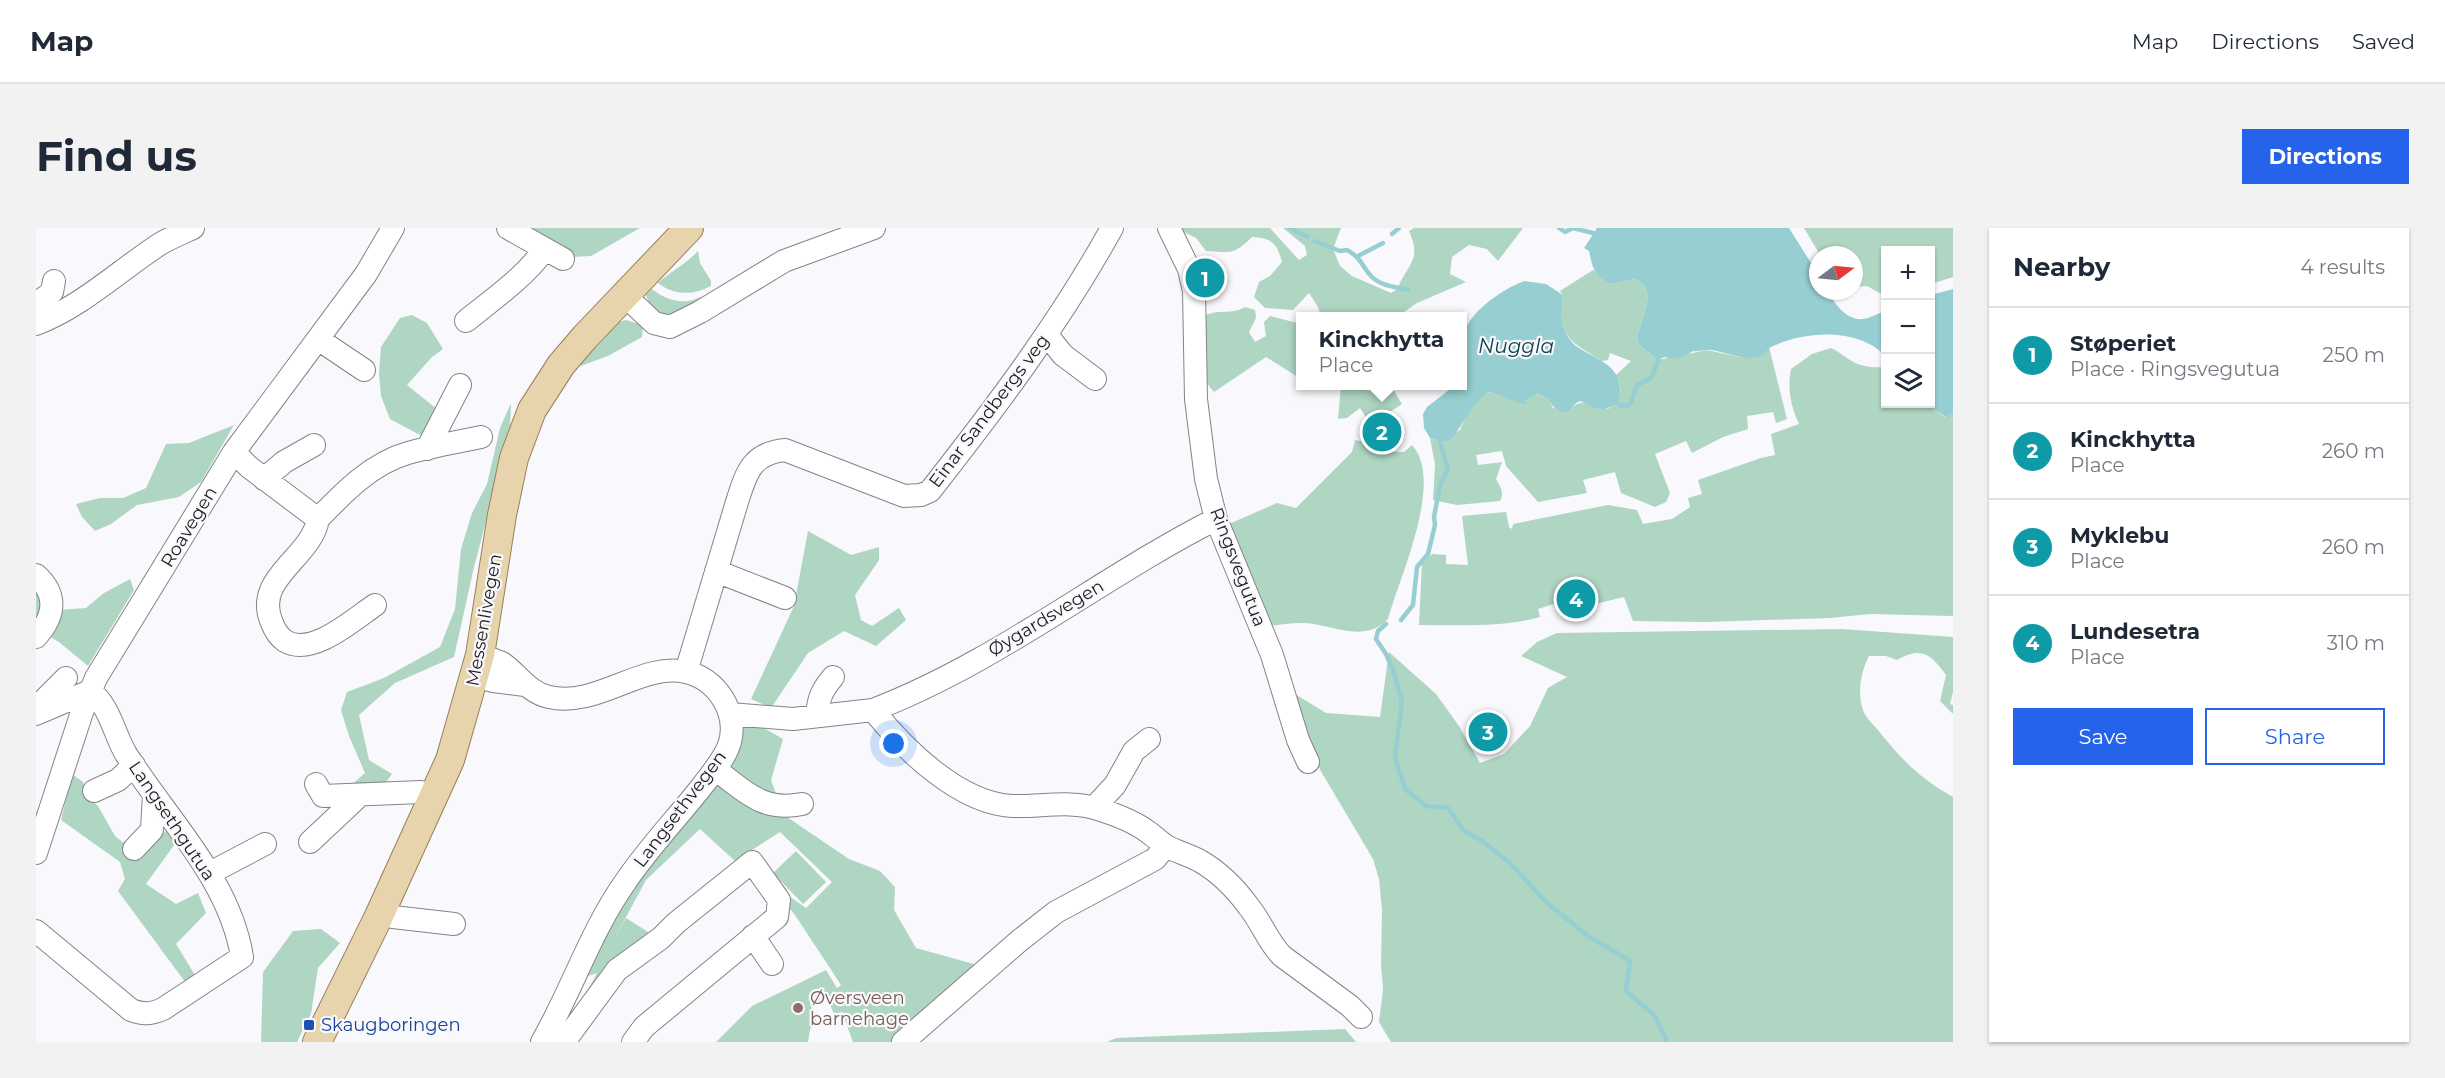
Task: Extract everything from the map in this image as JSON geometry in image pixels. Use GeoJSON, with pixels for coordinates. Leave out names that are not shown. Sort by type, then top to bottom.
{"type":"FeatureCollection","features":[{"type":"Feature","properties":{"kind":"main road","name":"Messenlivegen"},"geometry":{"type":"LineString","coordinates":[[317,1042],[450,760],[478,665],[502,515],[514,458],[525,427],[542,393],[561,365],[689,228]]}},
{"type":"Feature","properties":{"kind":"street"},"geometry":{"type":"LineString","coordinates":[[36,324],[90,293],[165,235],[193,228]]}},
{"type":"Feature","properties":{"kind":"street","name":"Roavegen"},"geometry":{"type":"LineString","coordinates":[[36,853],[90,692],[234,452],[366,274],[393,228]]}},
{"type":"Feature","properties":{"kind":"street"},"geometry":{"type":"LineString","coordinates":[[466,321],[535,263],[554,254],[508,228]]}},
{"type":"Feature","properties":{"kind":"street"},"geometry":{"type":"LineString","coordinates":[[627,293],[634,304],[654,323],[670,327],[700,312],[784,261],[874,228]]}},
{"type":"Feature","properties":{"kind":"street","name":"Einar Sandbergs veg"},"geometry":{"type":"LineString","coordinates":[[686,672],[744,480],[755,461],[773,451],[785,450],[904,496],[921,495],[930,491],[1047,336],[1112,228]]}},
{"type":"Feature","properties":{"kind":"street","name":"Ringsvegutua"},"geometry":{"type":"LineString","coordinates":[[1169,228],[1189,269],[1194,291],[1196,399],[1206,479],[1216,519],[1264,635],[1298,740],[1308,762]]}},
{"type":"Feature","properties":{"kind":"street"},"geometry":{"type":"LineString","coordinates":[[36,304],[52,292],[54,281]]}},
{"type":"Feature","properties":{"kind":"street"},"geometry":{"type":"LineString","coordinates":[[1047,336],[1063,356],[1095,379]]}},
{"type":"Feature","properties":{"kind":"street"},"geometry":{"type":"LineString","coordinates":[[318,339],[364,370]]}},
{"type":"Feature","properties":{"kind":"street"},"geometry":{"type":"LineString","coordinates":[[427,449],[459,385]]}},
{"type":"Feature","properties":{"kind":"street"},"geometry":{"type":"LineString","coordinates":[[375,605],[317,643],[303,646],[287,642],[278,635],[267,608],[270,589],[317,530],[318,519],[358,481],[383,464],[406,453],[481,437]]}},
{"type":"Feature","properties":{"kind":"street"},"geometry":{"type":"LineString","coordinates":[[264,479],[284,462],[314,445]]}},
{"type":"Feature","properties":{"kind":"street"},"geometry":{"type":"LineString","coordinates":[[234,452],[264,479],[318,519]]}},
{"type":"Feature","properties":{"kind":"street","name":"Øygardsvegen"},"geometry":{"type":"LineString","coordinates":[[730,714],[750,714],[769,718],[817,716],[873,710],[909,696],[989,653],[1179,538],[1216,519]]}},
{"type":"Feature","properties":{"kind":"street"},"geometry":{"type":"LineString","coordinates":[[716,571],[784,598]]}},
{"type":"Feature","properties":{"kind":"street"},"geometry":{"type":"LineString","coordinates":[[36,575],[45,583],[51,599],[52,611],[47,625],[36,637]]}},
{"type":"Feature","properties":{"kind":"street"},"geometry":{"type":"LineString","coordinates":[[478,665],[494,681],[525,685],[548,697],[566,699],[590,696],[642,677],[665,672],[686,672],[707,682],[727,705],[730,714]]}},
{"type":"Feature","properties":{"kind":"street"},"geometry":{"type":"LineString","coordinates":[[817,716],[818,699],[822,689],[833,677]]}},
{"type":"Feature","properties":{"kind":"street"},"geometry":{"type":"LineString","coordinates":[[39,707],[66,678]]}},
{"type":"Feature","properties":{"kind":"street"},"geometry":{"type":"LineString","coordinates":[[39,707],[90,692]]}},
{"type":"Feature","properties":{"kind":"street","name":"Langsethgutua"},"geometry":{"type":"LineString","coordinates":[[36,931],[131,1010],[142,1014],[164,1009],[242,957],[236,929],[210,873],[134,765],[117,738],[99,698],[90,692]]}},
{"type":"Feature","properties":{"kind":"street"},"geometry":{"type":"LineString","coordinates":[[873,710],[894,736],[941,778],[993,804],[1080,806],[1098,809],[1147,831],[1166,846],[1199,860],[1219,874],[1249,906],[1265,929],[1274,948],[1361,1017]]}},
{"type":"Feature","properties":{"kind":"street","name":"Langsethvegen"},"geometry":{"type":"LineString","coordinates":[[542,1042],[598,929],[625,882],[714,769],[730,742],[730,714]]}},
{"type":"Feature","properties":{"kind":"street"},"geometry":{"type":"LineString","coordinates":[[1098,809],[1100,801],[1115,785],[1134,751],[1149,739]]}},
{"type":"Feature","properties":{"kind":"street"},"geometry":{"type":"LineString","coordinates":[[94,791],[118,780],[134,765]]}},
{"type":"Feature","properties":{"kind":"street"},"geometry":{"type":"LineString","coordinates":[[714,769],[769,806],[802,804]]}},
{"type":"Feature","properties":{"kind":"street"},"geometry":{"type":"LineString","coordinates":[[316,784],[323,796],[421,792],[434,796]]}},
{"type":"Feature","properties":{"kind":"street"},"geometry":{"type":"LineString","coordinates":[[134,849],[152,830],[154,795]]}},
{"type":"Feature","properties":{"kind":"street"},"geometry":{"type":"LineString","coordinates":[[310,842],[360,795]]}},
{"type":"Feature","properties":{"kind":"street"},"geometry":{"type":"LineString","coordinates":[[210,873],[266,844]]}},
{"type":"Feature","properties":{"kind":"street"},"geometry":{"type":"LineString","coordinates":[[903,1042],[1056,912],[1155,859],[1166,846]]}},
{"type":"Feature","properties":{"kind":"street"},"geometry":{"type":"LineString","coordinates":[[564,1042],[617,970],[661,938],[676,923],[752,862],[779,900],[777,917],[644,1027],[633,1042]]}},
{"type":"Feature","properties":{"kind":"street"},"geometry":{"type":"LineString","coordinates":[[393,917],[454,924]]}},
{"type":"Feature","properties":{"kind":"street"},"geometry":{"type":"LineString","coordinates":[[753,936],[772,964]]}},
{"type":"Feature","properties":{"kind":"green space"},"geometry":{"type":"Polygon","coordinates":[[[519,228],[640,228],[591,256],[571,257],[519,228]]]}},
{"type":"Feature","properties":{"kind":"green space"},"geometry":{"type":"Polygon","coordinates":[[[1175,228],[1270,228],[1299,260],[1307,255],[1305,246],[1283,228],[1341,228],[1333,249],[1340,266],[1352,276],[1391,293],[1398,288],[1414,256],[1414,245],[1409,231],[1414,228],[1523,228],[1498,261],[1487,249],[1469,245],[1452,257],[1450,274],[1466,282],[1417,303],[1404,312],[1320,312],[1309,293],[1293,310],[1265,308],[1254,297],[1259,282],[1270,276],[1282,262],[1276,246],[1269,240],[1252,237],[1231,252],[1206,251],[1196,238],[1175,228]]]}},
{"type":"Feature","properties":{"kind":"green space"},"geometry":{"type":"Polygon","coordinates":[[[1804,228],[1953,228],[1953,277],[1935,283],[1935,246],[1881,246],[1881,294],[1867,286],[1863,286],[1863,246],[1815,246],[1804,228]]]}},
{"type":"Feature","properties":{"kind":"green space"},"geometry":{"type":"Polygon","coordinates":[[[698,251],[700,263],[711,281],[711,286],[683,293],[670,290],[658,283],[689,260],[698,251]]]}},
{"type":"Feature","properties":{"kind":"green space"},"geometry":{"type":"Polygon","coordinates":[[[1593,270],[1611,284],[1635,279],[1645,286],[1648,298],[1637,336],[1639,345],[1658,360],[1707,350],[1739,357],[1756,357],[1769,347],[1787,419],[1776,423],[1773,412],[1747,416],[1748,429],[1723,437],[1692,453],[1686,441],[1655,454],[1670,493],[1666,502],[1655,507],[1621,493],[1615,472],[1583,480],[1587,493],[1538,502],[1506,466],[1502,451],[1476,455],[1478,465],[1502,462],[1496,479],[1502,492],[1500,501],[1457,505],[1433,500],[1435,464],[1430,438],[1440,441],[1460,430],[1468,412],[1477,400],[1489,392],[1525,401],[1535,394],[1548,398],[1553,408],[1568,412],[1577,404],[1586,403],[1608,409],[1616,402],[1620,394],[1620,385],[1616,375],[1631,361],[1610,353],[1608,360],[1602,361],[1569,338],[1562,324],[1563,295],[1560,291],[1593,270]]]}},
{"type":"Feature","properties":{"kind":"green space"},"geometry":{"type":"Polygon","coordinates":[[[652,289],[676,301],[706,297],[682,314],[668,317],[660,314],[650,304],[646,295],[652,289]]]}},
{"type":"Feature","properties":{"kind":"green space"},"geometry":{"type":"Polygon","coordinates":[[[1201,307],[1206,315],[1235,311],[1245,307],[1255,310],[1256,318],[1249,332],[1255,342],[1266,336],[1264,322],[1270,316],[1296,323],[1296,376],[1266,357],[1214,392],[1204,380],[1201,307]]]}},
{"type":"Feature","properties":{"kind":"green space"},"geometry":{"type":"Polygon","coordinates":[[[412,315],[427,323],[443,349],[432,357],[407,385],[438,410],[429,430],[420,435],[390,419],[381,396],[379,374],[381,347],[400,318],[412,315]]]}},
{"type":"Feature","properties":{"kind":"green space"},"geometry":{"type":"Polygon","coordinates":[[[626,320],[643,325],[642,337],[608,356],[578,367],[619,322],[626,320]]]}},
{"type":"Feature","properties":{"kind":"green space"},"geometry":{"type":"Polygon","coordinates":[[[1831,348],[1860,365],[1881,367],[1881,408],[1932,408],[1945,417],[1953,414],[1953,616],[1870,614],[1830,618],[1706,622],[1633,621],[1624,597],[1591,605],[1586,586],[1561,593],[1563,601],[1538,609],[1540,617],[1525,621],[1480,625],[1419,625],[1422,562],[1432,554],[1446,555],[1446,564],[1468,565],[1462,516],[1506,512],[1509,527],[1512,529],[1513,524],[1608,505],[1637,510],[1643,524],[1672,519],[1690,507],[1688,498],[1702,494],[1698,480],[1775,455],[1771,434],[1799,424],[1790,397],[1791,369],[1812,354],[1831,348]]]}},
{"type":"Feature","properties":{"kind":"green space"},"geometry":{"type":"Polygon","coordinates":[[[1341,390],[1393,390],[1402,404],[1390,412],[1367,419],[1360,408],[1347,418],[1338,419],[1341,390]]]}},
{"type":"Feature","properties":{"kind":"green space"},"geometry":{"type":"Polygon","coordinates":[[[511,403],[510,431],[474,567],[454,657],[395,683],[359,715],[369,760],[392,774],[384,785],[348,788],[365,773],[341,710],[347,692],[384,678],[440,647],[455,609],[461,549],[472,513],[487,484],[500,428],[511,403]]]}},
{"type":"Feature","properties":{"kind":"green space"},"geometry":{"type":"Polygon","coordinates":[[[234,425],[201,482],[179,497],[137,505],[111,524],[95,531],[82,517],[76,504],[100,498],[123,498],[146,488],[166,444],[189,443],[234,425]]]}},
{"type":"Feature","properties":{"kind":"green space"},"geometry":{"type":"Polygon","coordinates":[[[1355,440],[1397,452],[1404,452],[1412,445],[1421,461],[1424,482],[1422,505],[1409,555],[1388,619],[1378,627],[1357,632],[1301,623],[1268,626],[1229,524],[1277,503],[1296,508],[1352,452],[1355,440]]]}},
{"type":"Feature","properties":{"kind":"green space"},"geometry":{"type":"Polygon","coordinates":[[[808,531],[851,555],[879,547],[879,560],[855,595],[861,620],[872,626],[899,608],[906,620],[876,646],[844,631],[808,653],[771,708],[751,699],[794,606],[808,531]]]}},
{"type":"Feature","properties":{"kind":"green space"},"geometry":{"type":"Polygon","coordinates":[[[130,579],[134,590],[88,666],[59,642],[36,629],[36,582],[60,610],[86,608],[104,593],[130,579]]]}},
{"type":"Feature","properties":{"kind":"green space"},"geometry":{"type":"Polygon","coordinates":[[[1842,629],[1953,637],[1953,692],[1950,704],[1953,705],[1953,714],[1940,701],[1946,675],[1925,654],[1913,653],[1897,660],[1886,656],[1869,656],[1860,689],[1865,715],[1895,750],[1920,775],[1953,797],[1953,1042],[1391,1042],[1379,1022],[1383,990],[1382,910],[1379,879],[1373,859],[1319,768],[1290,691],[1326,713],[1380,717],[1389,652],[1436,694],[1459,726],[1480,763],[1504,754],[1530,726],[1548,688],[1567,677],[1521,656],[1537,642],[1557,633],[1842,629]]]}},
{"type":"Feature","properties":{"kind":"green space"},"geometry":{"type":"Polygon","coordinates":[[[748,723],[762,727],[783,739],[771,780],[784,815],[849,859],[880,871],[895,887],[894,910],[916,948],[981,966],[895,1042],[853,1042],[842,1012],[834,1014],[827,997],[810,1003],[817,1023],[810,1029],[808,1042],[716,1042],[752,1006],[826,970],[837,988],[841,985],[795,915],[777,893],[786,894],[806,908],[832,882],[780,832],[735,861],[700,829],[646,880],[612,943],[626,918],[656,937],[585,995],[597,973],[588,976],[614,915],[748,723]]]}},
{"type":"Feature","properties":{"kind":"green space"},"geometry":{"type":"Polygon","coordinates":[[[72,774],[83,782],[86,794],[98,806],[115,836],[137,854],[168,829],[177,841],[146,884],[176,904],[198,893],[206,913],[176,944],[198,980],[188,986],[118,891],[125,879],[120,862],[61,820],[72,774]]]}},
{"type":"Feature","properties":{"kind":"green space"},"geometry":{"type":"Polygon","coordinates":[[[796,851],[826,882],[803,904],[773,873],[796,851]]]}},
{"type":"Feature","properties":{"kind":"green space"},"geometry":{"type":"Polygon","coordinates":[[[321,929],[340,943],[318,968],[311,1014],[297,1042],[261,1042],[263,972],[293,931],[321,929]]]}},
{"type":"Feature","properties":{"kind":"green space"},"geometry":{"type":"Polygon","coordinates":[[[1345,1029],[1356,1042],[1107,1042],[1116,1038],[1345,1029]]]}},
{"type":"Feature","properties":{"kind":"water"},"geometry":{"type":"Polygon","coordinates":[[[1597,228],[1789,228],[1809,260],[1809,300],[1834,300],[1844,312],[1855,318],[1868,318],[1881,313],[1881,353],[1860,340],[1846,336],[1814,335],[1784,342],[1751,358],[1709,350],[1693,351],[1687,355],[1658,360],[1639,345],[1637,336],[1648,298],[1645,286],[1635,279],[1611,284],[1595,270],[1589,251],[1584,248],[1597,228]]]}},
{"type":"Feature","properties":{"kind":"water","name":"Nuggla"},"geometry":{"type":"Polygon","coordinates":[[[1524,281],[1546,284],[1563,295],[1561,317],[1566,333],[1576,346],[1604,362],[1615,373],[1620,388],[1618,399],[1615,404],[1606,409],[1595,408],[1581,401],[1568,412],[1564,412],[1556,409],[1548,398],[1536,394],[1525,401],[1526,404],[1489,392],[1476,403],[1449,441],[1430,438],[1424,428],[1423,414],[1427,407],[1449,390],[1467,390],[1467,327],[1478,311],[1506,290],[1524,281]]]}},
{"type":"Feature","properties":{"kind":"water"},"geometry":{"type":"Polygon","coordinates":[[[1953,289],[1953,414],[1946,417],[1932,408],[1935,408],[1935,294],[1953,289]]]}},
{"type":"Feature","properties":{"kind":"waterway"},"geometry":{"type":"LineString","coordinates":[[1290,228],[1308,237]]}},
{"type":"Feature","properties":{"kind":"waterway"},"geometry":{"type":"LineString","coordinates":[[1392,234],[1399,228]]}},
{"type":"Feature","properties":{"kind":"waterway"},"geometry":{"type":"LineString","coordinates":[[1559,228],[1565,232],[1573,228],[1593,233]]}},
{"type":"Feature","properties":{"kind":"waterway"},"geometry":{"type":"LineString","coordinates":[[1314,241],[1340,251],[1347,250],[1356,256],[1376,280],[1408,290]]}},
{"type":"Feature","properties":{"kind":"waterway"},"geometry":{"type":"LineString","coordinates":[[1358,256],[1383,243]]}},
{"type":"Feature","properties":{"kind":"waterway"},"geometry":{"type":"LineString","coordinates":[[1617,403],[1622,406],[1629,405],[1638,385],[1652,377],[1658,360]]}},
{"type":"Feature","properties":{"kind":"waterway"},"geometry":{"type":"LineString","coordinates":[[1401,620],[1413,605],[1417,567],[1428,554],[1435,525],[1434,517],[1440,485],[1448,469],[1440,441]]}},
{"type":"Feature","properties":{"kind":"waterway"},"geometry":{"type":"LineString","coordinates":[[1386,624],[1378,631],[1376,639],[1393,670],[1402,701],[1395,756],[1405,789],[1426,806],[1448,808],[1464,831],[1481,840],[1511,864],[1547,903],[1588,936],[1630,961],[1626,991],[1655,1016],[1667,1042]]}},
{"type":"Feature","properties":{"kind":"place","name":"Støperiet"},"geometry":{"type":"Point","coordinates":[1205,278]}},
{"type":"Feature","properties":{"kind":"place","name":"Kinckhytta"},"geometry":{"type":"Point","coordinates":[1382,432]}},
{"type":"Feature","properties":{"kind":"place","name":"Lundesetra"},"geometry":{"type":"Point","coordinates":[1576,599]}},
{"type":"Feature","properties":{"kind":"place","name":"Myklebu"},"geometry":{"type":"Point","coordinates":[1488,732]}},
{"type":"Feature","properties":{"kind":"place","name":"Øversveen barnehage"},"geometry":{"type":"Point","coordinates":[798,1008]}},
{"type":"Feature","properties":{"kind":"place","name":"Skaugboringen"},"geometry":{"type":"Point","coordinates":[309,1025]}}]}
